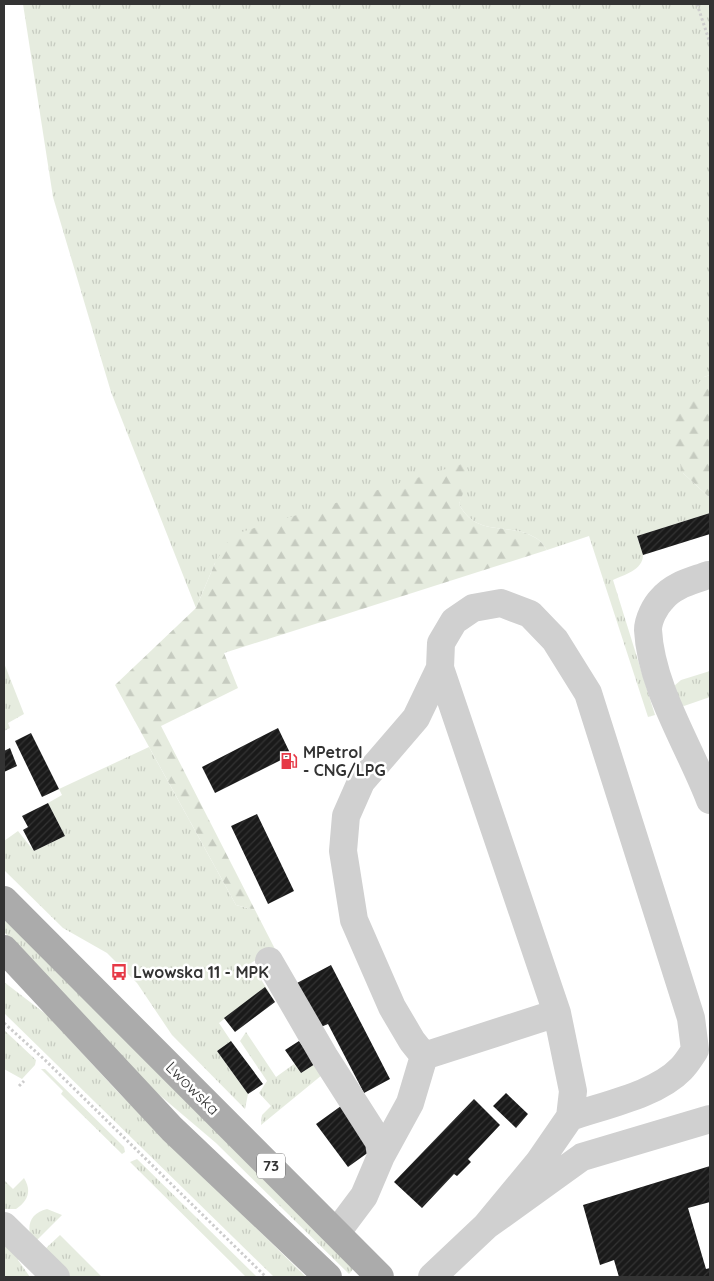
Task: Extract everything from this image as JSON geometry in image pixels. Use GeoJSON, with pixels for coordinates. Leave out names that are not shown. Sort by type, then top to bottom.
{"type":"FeatureCollection","features":[{"type":"Feature","properties":{"kind":"main road","name":"Lwowska"},"geometry":{"type":"LineString","coordinates":[[4,900],[380,1277]]}},
{"type":"Feature","properties":{"kind":"main road","name":"73"},"geometry":{"type":"LineString","coordinates":[[4,949],[172,1129],[328,1277]]}},
{"type":"Feature","properties":{"kind":"street"},"geometry":{"type":"LineString","coordinates":[[708,575],[678,586],[662,598],[652,612],[648,628],[657,672],[670,710],[710,800]]}},
{"type":"Feature","properties":{"kind":"street"},"geometry":{"type":"LineString","coordinates":[[424,1056],[412,1041],[392,1007],[354,920],[343,851],[346,816],[361,782],[416,718],[440,668],[442,643],[454,621],[473,608],[501,603],[530,614],[554,640],[588,693],[691,1018],[695,1050],[682,1068],[667,1080],[639,1094],[570,1117]]}},
{"type":"Feature","properties":{"kind":"street"},"geometry":{"type":"LineString","coordinates":[[432,1277],[486,1226],[539,1162],[570,1117],[573,1091],[557,1013],[440,668]]}},
{"type":"Feature","properties":{"kind":"street"},"geometry":{"type":"LineString","coordinates":[[269,961],[324,1056],[379,1142],[381,1156]]}},
{"type":"Feature","properties":{"kind":"street"},"geometry":{"type":"LineString","coordinates":[[424,1056],[557,1013]]}},
{"type":"Feature","properties":{"kind":"street"},"geometry":{"type":"LineString","coordinates":[[337,1232],[364,1196],[381,1156],[410,1103],[424,1056]]}},
{"type":"Feature","properties":{"kind":"street"},"geometry":{"type":"LineString","coordinates":[[486,1226],[582,1157],[710,1119]]}},
{"type":"Feature","properties":{"kind":"street"},"geometry":{"type":"LineString","coordinates":[[4,1226],[56,1277]]}},
{"type":"Feature","properties":{"kind":"path"},"geometry":{"type":"LineString","coordinates":[[697,4],[710,43]]}},
{"type":"Feature","properties":{"kind":"path"},"geometry":{"type":"LineString","coordinates":[[4,1023],[52,1067],[266,1277]]}},
{"type":"Feature","properties":{"kind":"path"},"geometry":{"type":"LineString","coordinates":[[19,1086],[24,1081]]}},
{"type":"Feature","properties":{"kind":"green space"},"geometry":{"type":"Polygon","coordinates":[[[23,4],[710,4],[710,375],[704,377],[683,473],[710,498],[710,513],[637,536],[643,555],[640,565],[613,580],[655,715],[648,717],[589,536],[547,550],[542,543],[526,533],[484,526],[475,522],[466,515],[459,504],[463,491],[215,563],[196,608],[111,392],[53,197],[23,4]]]}},
{"type":"Feature","properties":{"kind":"green space"},"geometry":{"type":"Polygon","coordinates":[[[710,375],[710,498],[683,473],[670,435],[680,403],[704,377],[710,375]]]}},
{"type":"Feature","properties":{"kind":"green space"},"geometry":{"type":"Polygon","coordinates":[[[465,463],[470,475],[459,504],[466,515],[484,526],[526,533],[542,543],[547,550],[224,653],[238,688],[161,726],[255,910],[236,905],[115,685],[196,608],[215,563],[232,535],[465,463]]]}},
{"type":"Feature","properties":{"kind":"green space"},"geometry":{"type":"Polygon","coordinates":[[[4,663],[24,714],[8,723],[10,728],[4,731],[4,663]]]}},
{"type":"Feature","properties":{"kind":"green space"},"geometry":{"type":"Polygon","coordinates":[[[710,671],[710,697],[684,706],[678,704],[674,686],[681,680],[710,671]]]}},
{"type":"Feature","properties":{"kind":"green space"},"geometry":{"type":"Polygon","coordinates":[[[149,747],[236,905],[255,910],[275,949],[251,963],[275,1002],[264,988],[219,1023],[231,1041],[217,1051],[248,1094],[245,1109],[172,1035],[137,983],[107,953],[63,928],[4,870],[4,841],[18,831],[34,851],[65,836],[48,803],[62,795],[59,789],[149,747]]]}},
{"type":"Feature","properties":{"kind":"green space"},"geometry":{"type":"Polygon","coordinates":[[[4,919],[356,1266],[349,1274],[216,1143],[130,1070],[4,932],[4,919]]]}},
{"type":"Feature","properties":{"kind":"green space"},"geometry":{"type":"Polygon","coordinates":[[[4,982],[47,1015],[118,1092],[306,1277],[274,1277],[4,1013],[4,982]]]}},
{"type":"Feature","properties":{"kind":"green space"},"geometry":{"type":"Polygon","coordinates":[[[4,1030],[36,1060],[35,1065],[22,1079],[4,1069],[4,1030]]]}},
{"type":"Feature","properties":{"kind":"green space"},"geometry":{"type":"Polygon","coordinates":[[[246,1032],[276,1077],[294,1064],[301,1073],[315,1064],[322,1075],[261,1125],[262,1115],[271,1106],[259,1093],[267,1081],[240,1041],[246,1032]]]}},
{"type":"Feature","properties":{"kind":"green space"},"geometry":{"type":"Polygon","coordinates":[[[41,1069],[45,1069],[124,1147],[125,1152],[122,1154],[61,1094],[63,1091],[41,1069]]]}},
{"type":"Feature","properties":{"kind":"green space"},"geometry":{"type":"Polygon","coordinates":[[[137,1159],[257,1277],[246,1277],[130,1162],[137,1159]]]}},
{"type":"Feature","properties":{"kind":"green space"},"geometry":{"type":"Polygon","coordinates":[[[24,1178],[28,1187],[26,1199],[16,1209],[4,1209],[4,1180],[13,1189],[24,1178]]]}},
{"type":"Feature","properties":{"kind":"green space"},"geometry":{"type":"Polygon","coordinates":[[[47,1209],[62,1215],[34,1243],[31,1238],[30,1222],[36,1214],[47,1209]]]}},
{"type":"Feature","properties":{"kind":"green space"},"geometry":{"type":"Polygon","coordinates":[[[60,1235],[102,1277],[69,1277],[43,1251],[60,1235]]]}},
{"type":"Feature","properties":{"kind":"green space"},"geometry":{"type":"Polygon","coordinates":[[[4,1242],[20,1257],[18,1260],[30,1277],[4,1277],[4,1242]]]}},
{"type":"Feature","properties":{"kind":"building"},"geometry":{"type":"Polygon","coordinates":[[[710,513],[710,534],[643,555],[637,536],[710,513]]]}},
{"type":"Feature","properties":{"kind":"building"},"geometry":{"type":"Polygon","coordinates":[[[278,728],[291,755],[215,793],[202,767],[278,728]]]}},
{"type":"Feature","properties":{"kind":"building"},"geometry":{"type":"Polygon","coordinates":[[[31,733],[59,789],[42,797],[15,741],[31,733]]]}},
{"type":"Feature","properties":{"kind":"building"},"geometry":{"type":"Polygon","coordinates":[[[10,748],[17,766],[4,772],[4,751],[10,748]]]}},
{"type":"Feature","properties":{"kind":"building"},"geometry":{"type":"Polygon","coordinates":[[[48,803],[65,836],[34,851],[23,830],[28,827],[22,816],[48,803]]]}},
{"type":"Feature","properties":{"kind":"building"},"geometry":{"type":"Polygon","coordinates":[[[257,814],[294,891],[268,904],[231,826],[257,814]]]}},
{"type":"Feature","properties":{"kind":"building"},"geometry":{"type":"Polygon","coordinates":[[[331,965],[390,1079],[364,1093],[328,1024],[321,1027],[297,983],[331,965]]]}},
{"type":"Feature","properties":{"kind":"building"},"geometry":{"type":"Polygon","coordinates":[[[265,987],[275,1002],[235,1032],[224,1018],[265,987]]]}},
{"type":"Feature","properties":{"kind":"building"},"geometry":{"type":"Polygon","coordinates":[[[231,1041],[263,1084],[248,1094],[217,1051],[231,1041]]]}},
{"type":"Feature","properties":{"kind":"building"},"geometry":{"type":"Polygon","coordinates":[[[299,1041],[315,1064],[301,1073],[285,1050],[299,1041]]]}},
{"type":"Feature","properties":{"kind":"building"},"geometry":{"type":"Polygon","coordinates":[[[506,1093],[528,1114],[516,1128],[493,1106],[506,1093]]]}},
{"type":"Feature","properties":{"kind":"building"},"geometry":{"type":"Polygon","coordinates":[[[474,1099],[500,1125],[468,1159],[471,1162],[457,1176],[454,1174],[422,1208],[394,1182],[474,1099]]]}},
{"type":"Feature","properties":{"kind":"building"},"geometry":{"type":"Polygon","coordinates":[[[341,1106],[373,1149],[348,1167],[316,1124],[341,1106]]]}},
{"type":"Feature","properties":{"kind":"building"},"geometry":{"type":"Polygon","coordinates":[[[710,1166],[710,1202],[688,1208],[706,1269],[710,1268],[710,1277],[619,1277],[614,1260],[600,1265],[583,1205],[710,1166]]]}},
{"type":"Feature","properties":{"kind":"place","name":"MPetrol - CNG/LPG"},"geometry":{"type":"Point","coordinates":[289,761]}},
{"type":"Feature","properties":{"kind":"place","name":"Lwowska 11 - MPK"},"geometry":{"type":"Point","coordinates":[119,972]}}]}
